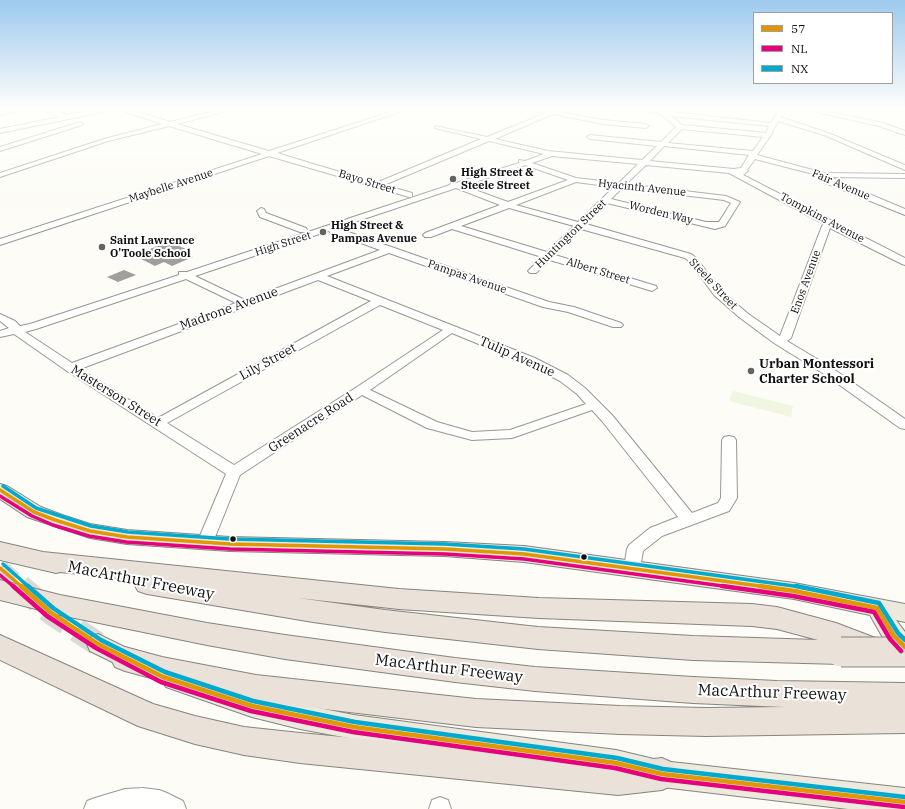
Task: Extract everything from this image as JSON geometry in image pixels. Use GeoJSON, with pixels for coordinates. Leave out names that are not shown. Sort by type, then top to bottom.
{"type":"FeatureCollection","features":[{"type":"Feature","properties":{"kind":"highway","name":"MacArthur Freeway"},"geometry":{"type":"LineString","coordinates":[[0,551],[113,577],[198,593],[313,611],[462,630],[630,644],[764,650],[905,652]]}},
{"type":"Feature","properties":{"kind":"highway"},"geometry":{"type":"LineString","coordinates":[[43,561],[328,593],[423,601],[539,608],[752,615],[785,620],[827,631],[855,642],[905,666]]}},
{"type":"Feature","properties":{"kind":"highway","name":"MacArthur Freeway"},"geometry":{"type":"LineString","coordinates":[[0,590],[60,605],[285,648],[455,670],[535,678],[693,690],[824,695],[905,696]]}},
{"type":"Feature","properties":{"kind":"highway"},"geometry":{"type":"LineString","coordinates":[[0,647],[148,716],[194,730],[244,741],[300,748],[618,779],[662,774]]}},
{"type":"Feature","properties":{"kind":"highway"},"geometry":{"type":"LineString","coordinates":[[125,658],[162,669],[256,688],[476,713],[597,720],[698,722],[905,719]]}},
{"type":"Feature","properties":{"kind":"main road"},"geometry":{"type":"LineString","coordinates":[[0,490],[34,512],[55,520],[90,530],[139,538],[205,543],[480,551],[524,554],[794,591],[905,613]]}},
{"type":"Feature","properties":{"kind":"main road"},"geometry":{"type":"LineString","coordinates":[[877,608],[894,636],[905,647]]}},
{"type":"Feature","properties":{"kind":"main road"},"geometry":{"type":"LineString","coordinates":[[98,644],[163,676],[206,692],[252,706],[300,717],[362,728],[616,763],[662,774],[905,802]]}},
{"type":"Feature","properties":{"kind":"street"},"geometry":{"type":"LineString","coordinates":[[0,149],[14,145]]}},
{"type":"Feature","properties":{"kind":"street"},"geometry":{"type":"LineString","coordinates":[[0,175],[92,145]]}},
{"type":"Feature","properties":{"kind":"street","name":"Bayo Street"},"geometry":{"type":"LineString","coordinates":[[241,145],[409,195]]}},
{"type":"Feature","properties":{"kind":"street","name":"Maybelle Avenue"},"geometry":{"type":"LineString","coordinates":[[0,242],[294,145]]}},
{"type":"Feature","properties":{"kind":"street"},"geometry":{"type":"LineString","coordinates":[[376,185],[473,145]]}},
{"type":"Feature","properties":{"kind":"street","name":"Tompkins Avenue"},"geometry":{"type":"LineString","coordinates":[[510,145],[548,154],[741,173]]}},
{"type":"Feature","properties":{"kind":"street","name":"Huntington Street"},"geometry":{"type":"LineString","coordinates":[[533,271],[662,145]]}},
{"type":"Feature","properties":{"kind":"street","name":"Fair Avenue"},"geometry":{"type":"LineString","coordinates":[[669,145],[753,155],[824,176],[826,180],[905,212]]}},
{"type":"Feature","properties":{"kind":"street"},"geometry":{"type":"LineString","coordinates":[[741,173],[761,145]]}},
{"type":"Feature","properties":{"kind":"street"},"geometry":{"type":"LineString","coordinates":[[851,145],[905,168]]}},
{"type":"Feature","properties":{"kind":"street","name":"High Street"},"geometry":{"type":"LineString","coordinates":[[0,334],[15,330],[25,321],[182,273],[324,227],[521,162],[538,153],[548,154]]}},
{"type":"Feature","properties":{"kind":"street","name":"Hyacinth Avenue"},"geometry":{"type":"LineString","coordinates":[[521,162],[575,180],[721,197],[736,202],[722,224],[715,226]]}},
{"type":"Feature","properties":{"kind":"street","name":"Tompkins Avenue"},"geometry":{"type":"LineString","coordinates":[[643,163],[725,170],[741,173],[905,262]]}},
{"type":"Feature","properties":{"kind":"street"},"geometry":{"type":"LineString","coordinates":[[824,176],[905,176]]}},
{"type":"Feature","properties":{"kind":"street"},"geometry":{"type":"LineString","coordinates":[[428,235],[575,180]]}},
{"type":"Feature","properties":{"kind":"street","name":"High Street"},"geometry":{"type":"LineString","coordinates":[[182,273],[303,230],[324,227],[409,195],[453,184]]}},
{"type":"Feature","properties":{"kind":"street","name":"Steele Street"},"geometry":{"type":"LineString","coordinates":[[453,184],[508,205],[688,256],[693,260],[707,280],[743,315],[778,341],[828,371],[905,425]]}},
{"type":"Feature","properties":{"kind":"street","name":"Worden Way"},"geometry":{"type":"LineString","coordinates":[[606,200],[715,226]]}},
{"type":"Feature","properties":{"kind":"street"},"geometry":{"type":"LineString","coordinates":[[262,211],[263,215],[303,230]]}},
{"type":"Feature","properties":{"kind":"street","name":"Enos Avenue"},"geometry":{"type":"LineString","coordinates":[[778,341],[785,338],[826,226],[834,224]]}},
{"type":"Feature","properties":{"kind":"street","name":"Albert Street"},"geometry":{"type":"LineString","coordinates":[[452,226],[652,288]]}},
{"type":"Feature","properties":{"kind":"street","name":"Pampas Avenue"},"geometry":{"type":"LineString","coordinates":[[324,227],[547,305],[570,309],[617,325]]}},
{"type":"Feature","properties":{"kind":"street","name":"Madrone Avenue"},"geometry":{"type":"LineString","coordinates":[[71,368],[388,250]]}},
{"type":"Feature","properties":{"kind":"street"},"geometry":{"type":"LineString","coordinates":[[182,273],[244,303]]}},
{"type":"Feature","properties":{"kind":"street","name":"Tulip Avenue"},"geometry":{"type":"LineString","coordinates":[[318,276],[531,361],[548,369],[581,390],[688,519]]}},
{"type":"Feature","properties":{"kind":"street","name":"Lily Street"},"geometry":{"type":"LineString","coordinates":[[158,422],[379,301]]}},
{"type":"Feature","properties":{"kind":"street","name":"Masterson Street"},"geometry":{"type":"LineString","coordinates":[[0,317],[11,323],[15,330],[71,368],[158,422],[234,472]]}},
{"type":"Feature","properties":{"kind":"street","name":"Greenacre Road"},"geometry":{"type":"LineString","coordinates":[[234,472],[361,390],[451,329]]}},
{"type":"Feature","properties":{"kind":"street"},"geometry":{"type":"LineString","coordinates":[[361,390],[432,425],[472,436],[512,434],[554,418],[595,405]]}},
{"type":"Feature","properties":{"kind":"street"},"geometry":{"type":"LineString","coordinates":[[632,568],[635,550],[642,542],[656,532],[688,519],[712,512],[724,506],[729,498],[729,440]]}},
{"type":"Feature","properties":{"kind":"street"},"geometry":{"type":"LineString","coordinates":[[205,543],[234,472]]}},
{"type":"Feature","properties":{"kind":"street"},"geometry":{"type":"LineString","coordinates":[[94,809],[125,800],[143,799],[159,801],[175,809]]}},
{"type":"Feature","properties":{"kind":"green space"},"geometry":{"type":"Polygon","coordinates":[[[733,391],[793,406],[791,417],[729,401],[733,391]]]}},
{"type":"Feature","properties":{"kind":"building"},"geometry":{"type":"Polygon","coordinates":[[[169,242],[191,251],[185,254],[193,257],[172,266],[164,262],[155,266],[141,259],[143,258],[136,254],[169,242]]]}},
{"type":"Feature","properties":{"kind":"building"},"geometry":{"type":"Polygon","coordinates":[[[124,270],[136,275],[118,282],[107,277],[124,270]]]}},
{"type":"Feature","properties":{"kind":"tunnel"},"geometry":{"type":"LineString","coordinates":[[0,568],[21,587]]}},
{"type":"Feature","properties":{"kind":"tunnel"},"geometry":{"type":"LineString","coordinates":[[20,586],[50,612],[98,644]]}},
{"type":"Feature","properties":{"kind":"transit line","name":"NX"},"geometry":{"type":"LineString","coordinates":[[3,486],[36,508],[91,526],[128,532],[230,539],[445,544],[524,549],[795,586],[879,603],[898,633],[905,640]]}},
{"type":"Feature","properties":{"kind":"transit line","name":"57"},"geometry":{"type":"LineString","coordinates":[[0,490],[34,512],[55,520],[90,531],[127,537],[230,544],[445,549],[524,554],[794,591],[877,608],[894,636],[905,647]]}},
{"type":"Feature","properties":{"kind":"transit line","name":"NL"},"geometry":{"type":"LineString","coordinates":[[0,496],[32,516],[53,525],[89,536],[126,542],[230,549],[445,554],[524,559],[793,596],[874,612],[890,639],[901,651]]}},
{"type":"Feature","properties":{"kind":"transit line","name":"NX"},"geometry":{"type":"LineString","coordinates":[[3,564],[53,608],[101,640],[165,672],[253,701],[355,722],[617,758],[663,769],[905,797]]}},
{"type":"Feature","properties":{"kind":"transit line","name":"57"},"geometry":{"type":"LineString","coordinates":[[0,568],[50,612],[98,644],[163,677],[252,706],[354,727],[616,763],[662,774],[905,802]]}},
{"type":"Feature","properties":{"kind":"transit line","name":"NL"},"geometry":{"type":"LineString","coordinates":[[0,575],[47,616],[96,648],[161,682],[251,711],[353,732],[615,768],[661,779],[904,807]]}},
{"type":"Feature","properties":{"kind":"place","name":"High Street & Steele Street"},"geometry":{"type":"Point","coordinates":[453,179]}},
{"type":"Feature","properties":{"kind":"place","name":"High Street & Pampas Avenue"},"geometry":{"type":"Point","coordinates":[323,232]}},
{"type":"Feature","properties":{"kind":"place","name":"Saint Lawrence O'Toole School"},"geometry":{"type":"Point","coordinates":[102,247]}},
{"type":"Feature","properties":{"kind":"place","name":"Urban Montessori Charter School"},"geometry":{"type":"Point","coordinates":[751,371]}}]}
